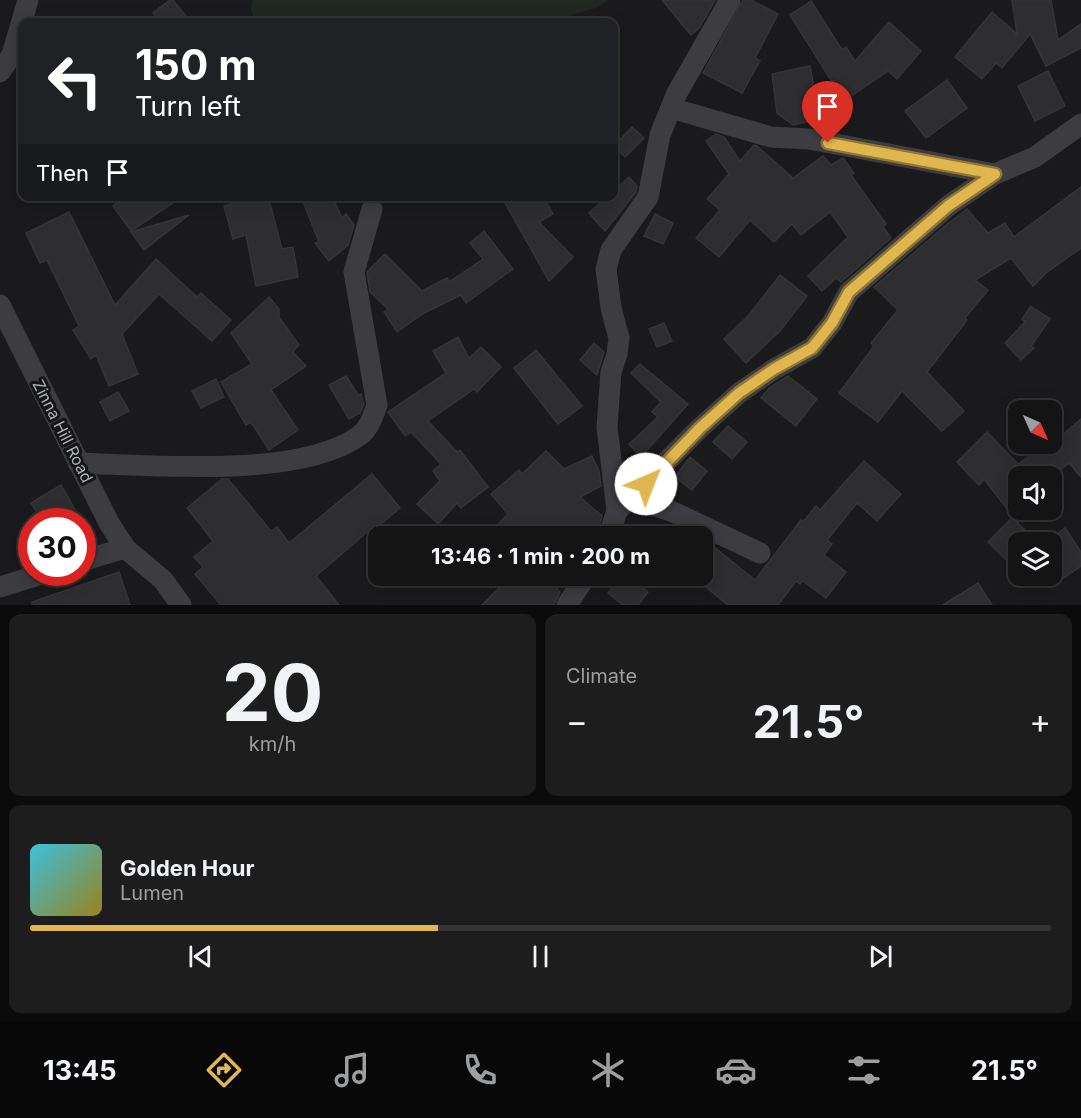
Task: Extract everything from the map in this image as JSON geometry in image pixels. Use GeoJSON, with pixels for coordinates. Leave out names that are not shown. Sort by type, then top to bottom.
{"type":"FeatureCollection","features":[{"type":"Feature","properties":{"kind":"street"},"geometry":{"type":"LineString","coordinates":[[23,18],[28,0]]}},
{"type":"Feature","properties":{"kind":"street"},"geometry":{"type":"LineString","coordinates":[[624,505],[607,427],[611,372],[619,338],[610,308],[606,269],[611,250],[648,197],[660,135],[671,108],[730,0]]}},
{"type":"Feature","properties":{"kind":"street"},"geometry":{"type":"LineString","coordinates":[[0,72],[12,55],[18,34]]}},
{"type":"Feature","properties":{"kind":"street"},"geometry":{"type":"LineString","coordinates":[[671,108],[771,137],[809,139],[995,174]]}},
{"type":"Feature","properties":{"kind":"street"},"geometry":{"type":"LineString","coordinates":[[614,526],[624,505],[700,428],[739,393],[774,369],[812,348],[832,323],[849,292],[948,206],[995,174],[1035,157],[1081,124]]}},
{"type":"Feature","properties":{"kind":"street"},"geometry":{"type":"LineString","coordinates":[[78,463],[196,466],[289,462],[331,450],[360,435],[370,424],[377,405],[354,272],[372,209]]}},
{"type":"Feature","properties":{"kind":"street","name":"Zinna Hill Road"},"geometry":{"type":"LineString","coordinates":[[0,305],[78,463],[125,548],[163,580],[181,605]]}},
{"type":"Feature","properties":{"kind":"street"},"geometry":{"type":"LineString","coordinates":[[624,505],[671,511],[760,553]]}},
{"type":"Feature","properties":{"kind":"street"},"geometry":{"type":"LineString","coordinates":[[96,557],[125,548]]}},
{"type":"Feature","properties":{"kind":"street"},"geometry":{"type":"LineString","coordinates":[[0,587],[18,581]]}},
{"type":"Feature","properties":{"kind":"street"},"geometry":{"type":"LineString","coordinates":[[567,605],[579,586]]}},
{"type":"Feature","properties":{"kind":"shaded area"},"geometry":{"type":"Polygon","coordinates":[[[252,0],[609,0],[596,8],[563,18],[254,18],[251,10],[252,0]]]}},
{"type":"Feature","properties":{"kind":"building"},"geometry":{"type":"Polygon","coordinates":[[[173,0],[188,18],[157,18],[153,13],[173,0]]]}},
{"type":"Feature","properties":{"kind":"building"},"geometry":{"type":"Polygon","coordinates":[[[662,0],[715,0],[700,27],[691,35],[662,0]]]}},
{"type":"Feature","properties":{"kind":"building"},"geometry":{"type":"Polygon","coordinates":[[[743,0],[751,0],[778,14],[755,58],[760,61],[742,93],[703,73],[743,0]]]}},
{"type":"Feature","properties":{"kind":"building"},"geometry":{"type":"Polygon","coordinates":[[[1012,0],[1051,0],[1058,40],[1081,24],[1081,48],[1046,66],[1030,34],[1002,68],[996,63],[982,79],[955,57],[992,12],[1017,34],[1012,0]]]}},
{"type":"Feature","properties":{"kind":"building"},"geometry":{"type":"Polygon","coordinates":[[[811,1],[842,50],[846,47],[855,61],[889,22],[921,51],[897,79],[888,71],[844,101],[790,15],[811,1]]]}},
{"type":"Feature","properties":{"kind":"building"},"geometry":{"type":"Polygon","coordinates":[[[810,66],[820,119],[793,125],[777,113],[772,74],[810,66]]]}},
{"type":"Feature","properties":{"kind":"building"},"geometry":{"type":"Polygon","coordinates":[[[1048,71],[1065,106],[1035,121],[1018,86],[1048,71]]]}},
{"type":"Feature","properties":{"kind":"building"},"geometry":{"type":"Polygon","coordinates":[[[947,80],[967,108],[926,138],[905,111],[947,80]]]}},
{"type":"Feature","properties":{"kind":"building"},"geometry":{"type":"Polygon","coordinates":[[[632,127],[644,138],[625,157],[618,150],[618,142],[632,127]]]}},
{"type":"Feature","properties":{"kind":"building"},"geometry":{"type":"Polygon","coordinates":[[[716,134],[724,137],[740,161],[754,145],[793,178],[823,156],[831,165],[843,158],[854,173],[851,175],[886,224],[883,227],[891,238],[841,282],[836,278],[822,291],[808,276],[848,237],[830,212],[801,235],[792,224],[774,242],[750,220],[719,257],[696,238],[720,210],[707,199],[729,174],[706,141],[716,134]]]}},
{"type":"Feature","properties":{"kind":"building"},"geometry":{"type":"Polygon","coordinates":[[[629,177],[637,186],[636,192],[605,231],[589,213],[602,201],[618,201],[618,187],[629,177]]]}},
{"type":"Feature","properties":{"kind":"building"},"geometry":{"type":"Polygon","coordinates":[[[1081,187],[1081,248],[1046,273],[1033,286],[1011,258],[975,280],[988,290],[927,372],[964,411],[942,431],[902,391],[878,422],[839,393],[874,346],[871,343],[898,310],[874,287],[946,225],[967,209],[988,233],[1005,223],[1014,237],[1081,187]]]}},
{"type":"Feature","properties":{"kind":"building"},"geometry":{"type":"Polygon","coordinates":[[[120,201],[176,201],[131,231],[113,206],[120,201]]]}},
{"type":"Feature","properties":{"kind":"building"},"geometry":{"type":"Polygon","coordinates":[[[240,201],[269,201],[282,249],[293,247],[298,277],[256,286],[246,235],[233,239],[224,206],[240,201]]]}},
{"type":"Feature","properties":{"kind":"building"},"geometry":{"type":"Polygon","coordinates":[[[303,201],[334,201],[342,218],[346,214],[354,225],[348,245],[329,261],[315,243],[319,242],[303,201]]]}},
{"type":"Feature","properties":{"kind":"building"},"geometry":{"type":"Polygon","coordinates":[[[508,201],[546,201],[553,214],[539,222],[573,257],[549,281],[505,203],[508,201]]]}},
{"type":"Feature","properties":{"kind":"building"},"geometry":{"type":"Polygon","coordinates":[[[69,212],[115,305],[156,259],[197,297],[201,293],[231,320],[212,341],[159,294],[122,334],[138,374],[109,386],[96,355],[91,359],[73,330],[79,326],[47,260],[40,263],[26,233],[69,212]]]}},
{"type":"Feature","properties":{"kind":"building"},"geometry":{"type":"Polygon","coordinates":[[[655,214],[673,223],[663,244],[644,236],[655,214]]]}},
{"type":"Feature","properties":{"kind":"building"},"geometry":{"type":"Polygon","coordinates":[[[189,215],[144,250],[131,232],[189,215]]]}},
{"type":"Feature","properties":{"kind":"building"},"geometry":{"type":"Polygon","coordinates":[[[484,231],[513,269],[466,303],[461,295],[424,313],[397,332],[384,312],[388,309],[370,292],[367,272],[385,254],[422,291],[447,278],[449,282],[483,259],[470,243],[484,231]]]}},
{"type":"Feature","properties":{"kind":"building"},"geometry":{"type":"Polygon","coordinates":[[[780,275],[807,296],[780,331],[746,363],[724,339],[749,315],[780,275]]]}},
{"type":"Feature","properties":{"kind":"building"},"geometry":{"type":"Polygon","coordinates":[[[269,297],[279,309],[279,317],[299,345],[293,352],[306,366],[271,390],[298,430],[269,450],[251,422],[246,425],[221,382],[252,364],[231,333],[269,297]]]}},
{"type":"Feature","properties":{"kind":"building"},"geometry":{"type":"Polygon","coordinates":[[[1031,306],[1050,319],[1031,346],[1034,348],[1021,360],[1005,343],[1025,322],[1022,319],[1031,306]]]}},
{"type":"Feature","properties":{"kind":"building"},"geometry":{"type":"Polygon","coordinates":[[[664,323],[672,341],[657,347],[649,329],[664,323]]]}},
{"type":"Feature","properties":{"kind":"building"},"geometry":{"type":"Polygon","coordinates":[[[458,337],[469,358],[481,347],[501,367],[477,392],[474,389],[428,421],[457,452],[460,450],[488,487],[461,508],[457,503],[438,524],[417,504],[440,481],[433,471],[441,464],[411,432],[405,436],[388,412],[446,373],[433,351],[458,337]]]}},
{"type":"Feature","properties":{"kind":"building"},"geometry":{"type":"Polygon","coordinates":[[[594,343],[604,352],[597,375],[580,360],[594,343]]]}},
{"type":"Feature","properties":{"kind":"building"},"geometry":{"type":"Polygon","coordinates":[[[536,350],[582,406],[558,424],[514,368],[536,350]]]}},
{"type":"Feature","properties":{"kind":"building"},"geometry":{"type":"Polygon","coordinates":[[[640,364],[688,404],[641,457],[629,444],[658,417],[652,412],[661,402],[631,373],[640,364]]]}},
{"type":"Feature","properties":{"kind":"building"},"geometry":{"type":"Polygon","coordinates":[[[346,376],[358,395],[361,394],[364,404],[360,413],[349,419],[329,385],[346,376]]]}},
{"type":"Feature","properties":{"kind":"building"},"geometry":{"type":"Polygon","coordinates":[[[788,376],[817,399],[796,426],[761,398],[769,388],[788,376]]]}},
{"type":"Feature","properties":{"kind":"building"},"geometry":{"type":"Polygon","coordinates":[[[216,379],[224,397],[201,408],[192,391],[216,379]]]}},
{"type":"Feature","properties":{"kind":"building"},"geometry":{"type":"Polygon","coordinates":[[[118,392],[129,411],[110,421],[100,402],[118,392]]]}},
{"type":"Feature","properties":{"kind":"building"},"geometry":{"type":"Polygon","coordinates":[[[1081,419],[1081,477],[1069,463],[1062,468],[1062,466],[1008,466],[1008,510],[984,479],[979,485],[957,462],[987,432],[1018,464],[1032,454],[1062,454],[1062,435],[1081,419]]]}},
{"type":"Feature","properties":{"kind":"building"},"geometry":{"type":"Polygon","coordinates":[[[728,426],[747,442],[732,459],[713,442],[728,426]]]}},
{"type":"Feature","properties":{"kind":"building"},"geometry":{"type":"Polygon","coordinates":[[[546,451],[564,469],[592,456],[599,471],[601,486],[580,497],[602,516],[599,526],[497,526],[508,514],[491,494],[519,470],[522,474],[546,451]]]}},
{"type":"Feature","properties":{"kind":"building"},"geometry":{"type":"Polygon","coordinates":[[[690,457],[707,471],[692,490],[675,477],[690,457]]]}},
{"type":"Feature","properties":{"kind":"building"},"geometry":{"type":"Polygon","coordinates":[[[864,461],[901,494],[877,521],[857,503],[827,540],[832,544],[824,555],[846,572],[826,598],[803,581],[800,584],[796,581],[778,605],[728,605],[704,586],[713,586],[713,546],[755,580],[801,520],[803,522],[816,506],[820,510],[864,461]]]}},
{"type":"Feature","properties":{"kind":"building"},"geometry":{"type":"Polygon","coordinates":[[[372,474],[400,508],[379,526],[368,526],[368,531],[316,576],[339,605],[221,605],[195,574],[203,567],[194,557],[213,541],[187,508],[222,479],[228,479],[271,531],[277,527],[289,543],[372,474]]]}},
{"type":"Feature","properties":{"kind":"building"},"geometry":{"type":"Polygon","coordinates":[[[61,485],[74,508],[34,508],[31,503],[61,485]]]}},
{"type":"Feature","properties":{"kind":"building"},"geometry":{"type":"Polygon","coordinates":[[[1010,520],[1014,520],[1027,532],[1008,532],[1008,561],[988,542],[1010,520]]]}},
{"type":"Feature","properties":{"kind":"building"},"geometry":{"type":"Polygon","coordinates":[[[1065,528],[1081,552],[1081,566],[1062,579],[1062,532],[1060,532],[1065,528]]]}},
{"type":"Feature","properties":{"kind":"building"},"geometry":{"type":"Polygon","coordinates":[[[119,572],[130,605],[32,605],[32,602],[78,586],[96,586],[96,580],[119,572]]]}},
{"type":"Feature","properties":{"kind":"building"},"geometry":{"type":"Polygon","coordinates":[[[978,583],[992,605],[943,605],[978,583]]]}},
{"type":"Feature","properties":{"kind":"building"},"geometry":{"type":"Polygon","coordinates":[[[555,586],[560,592],[554,605],[482,605],[500,587],[555,586]]]}},
{"type":"Feature","properties":{"kind":"building"},"geometry":{"type":"Polygon","coordinates":[[[614,586],[641,586],[648,592],[638,605],[623,605],[608,593],[614,586]]]}},
{"type":"Feature","properties":{"kind":"route"},"geometry":{"type":"LineString","coordinates":[[646,484],[700,428],[739,393],[774,369],[812,348],[832,323],[849,292],[948,206],[995,174],[828,143]]}}]}
